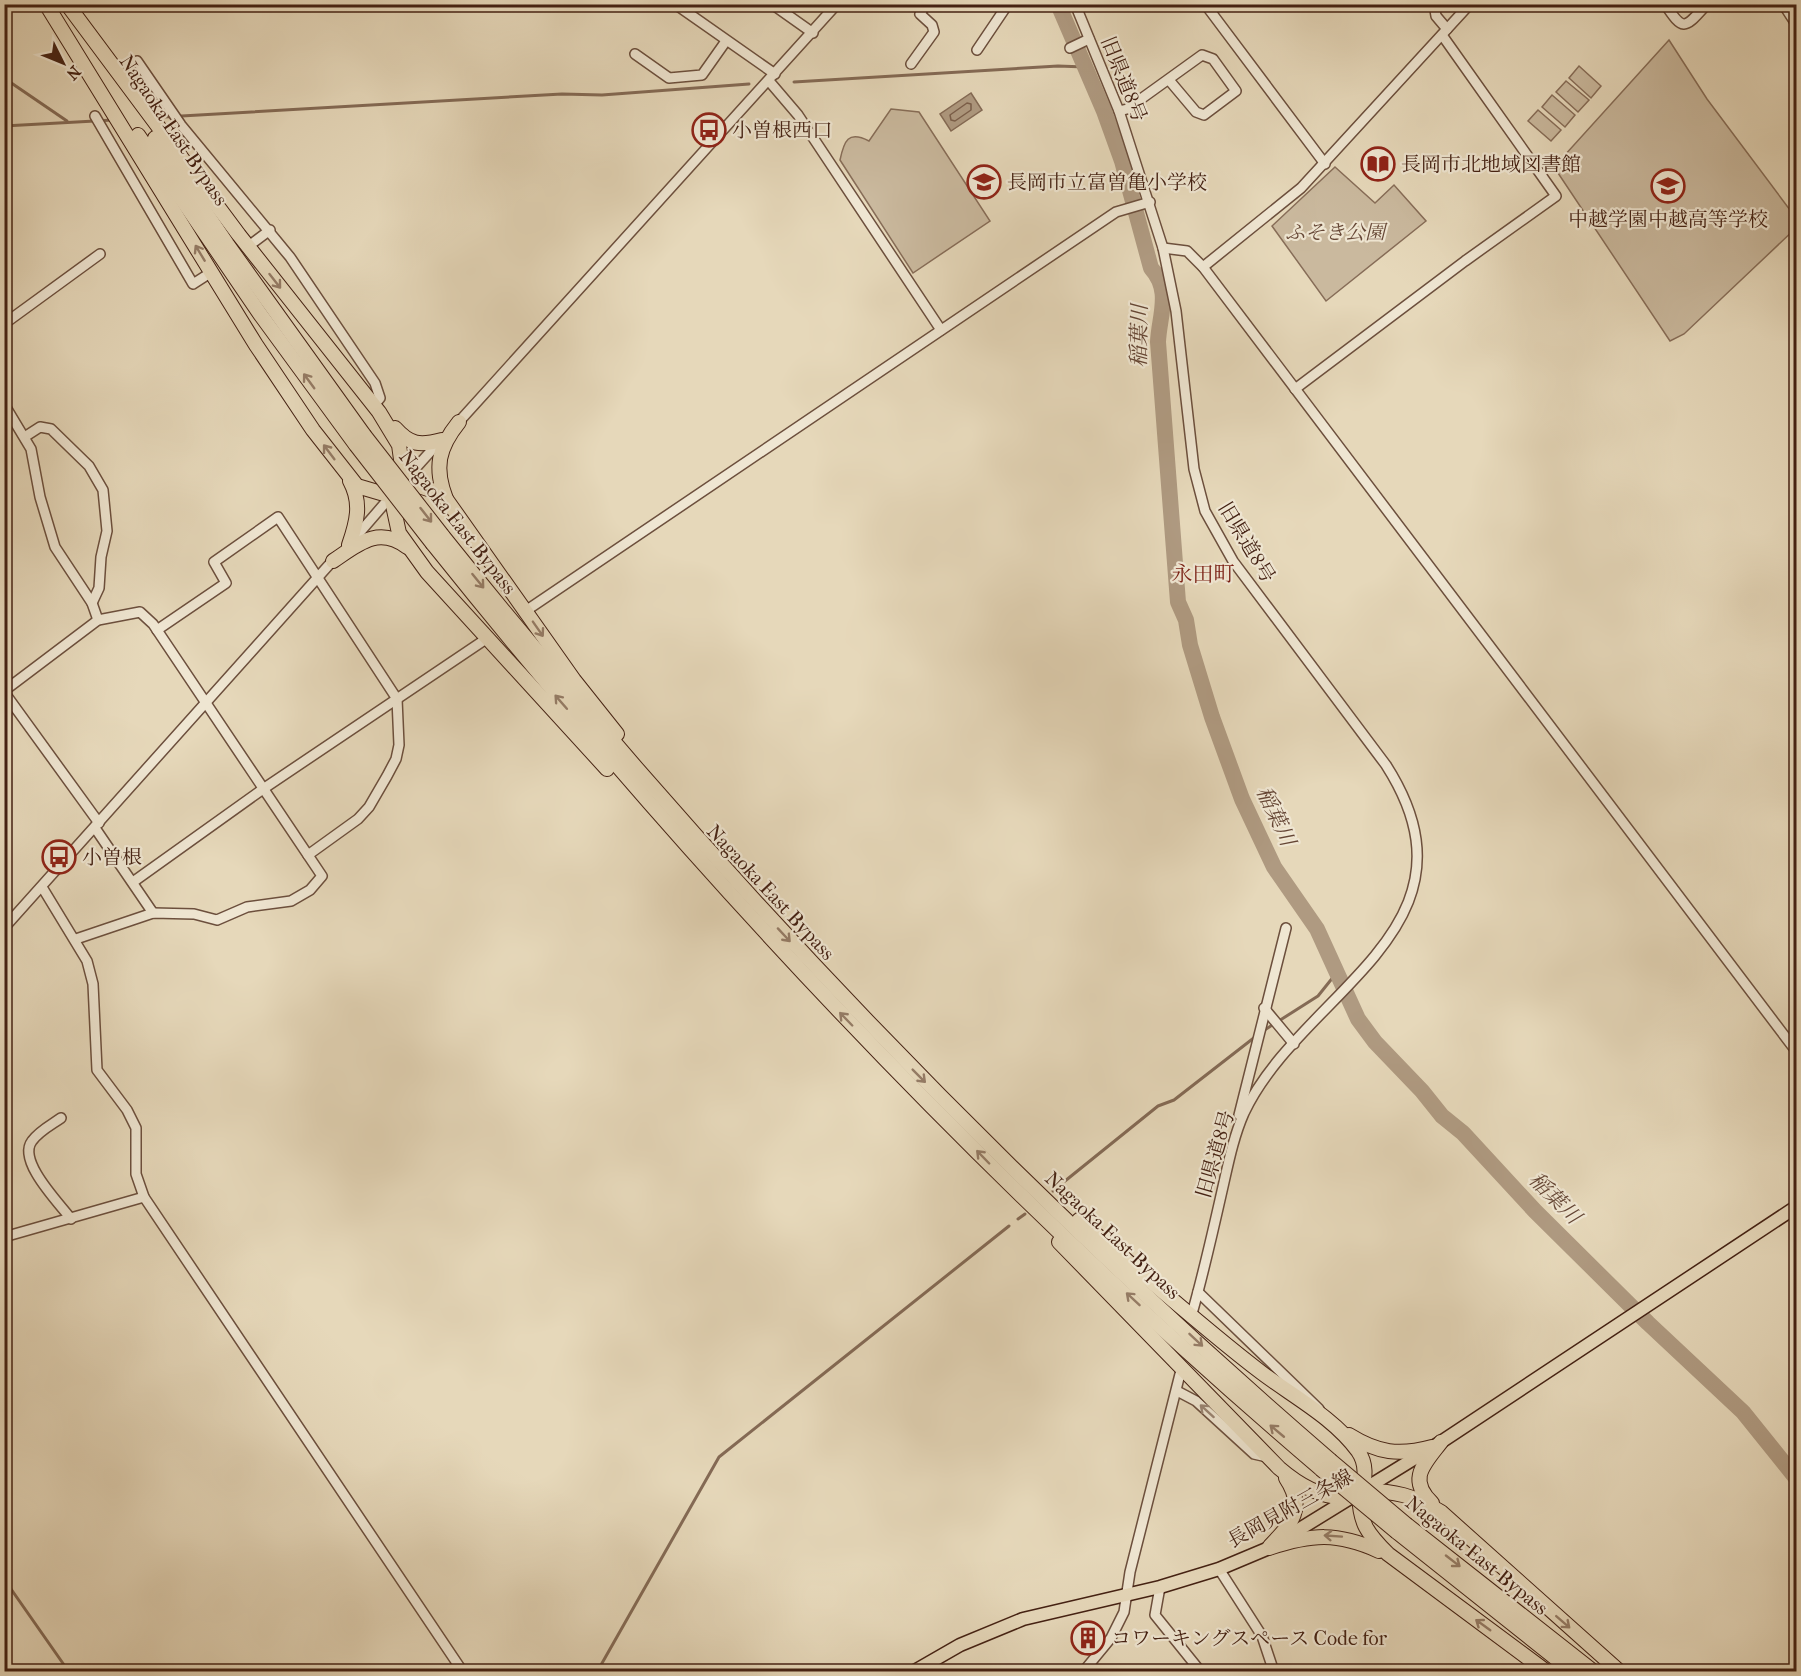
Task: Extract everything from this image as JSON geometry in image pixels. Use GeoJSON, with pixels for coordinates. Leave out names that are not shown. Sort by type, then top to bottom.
{"type":"FeatureCollection","features":[{"type":"Feature","properties":{"kind":"highway","name":"Nagaoka East Bypass"},"geometry":{"type":"LineString","coordinates":[[48,4],[227,266],[552,691],[734,899],[833,1006],[1025,1199],[1233,1393],[1325,1464],[1573,1671]]}},
{"type":"Feature","properties":{"kind":"highway"},"geometry":{"type":"LineString","coordinates":[[48,4],[256,345],[313,430],[349,478],[365,490],[391,496],[395,520],[408,548],[446,595],[734,899]]}},
{"type":"Feature","properties":{"kind":"highway","name":"Nagaoka East Bypass"},"geometry":{"type":"LineString","coordinates":[[66,4],[360,440]]}},
{"type":"Feature","properties":{"kind":"highway"},"geometry":{"type":"LineString","coordinates":[[74,17],[239,235],[376,408],[399,445],[404,480],[437,492],[447,499]]}},
{"type":"Feature","properties":{"kind":"highway"},"geometry":{"type":"LineString","coordinates":[[376,408],[411,443],[425,444],[441,440]]}},
{"type":"Feature","properties":{"kind":"highway"},"geometry":{"type":"LineString","coordinates":[[459,422],[446,439],[438,460],[439,478],[447,499],[574,680],[765,915]]}},
{"type":"Feature","properties":{"kind":"highway"},"geometry":{"type":"LineString","coordinates":[[349,478],[358,502],[356,523],[349,545]]}},
{"type":"Feature","properties":{"kind":"highway"},"geometry":{"type":"LineString","coordinates":[[333,561],[362,540],[377,536],[400,542],[408,548]]}},
{"type":"Feature","properties":{"kind":"highway","name":"Nagaoka East Bypass"},"geometry":{"type":"LineString","coordinates":[[437,540],[765,915],[924,1081],[1325,1464]]}},
{"type":"Feature","properties":{"kind":"highway"},"geometry":{"type":"LineString","coordinates":[[1025,1199],[1060,1243],[1274,1463],[1294,1491],[1297,1507],[1288,1526],[1269,1548]]}},
{"type":"Feature","properties":{"kind":"highway"},"geometry":{"type":"LineString","coordinates":[[1046,1200],[1077,1218],[1261,1372],[1364,1444],[1385,1452],[1411,1453],[1436,1444]]}},
{"type":"Feature","properties":{"kind":"highway"},"geometry":{"type":"LineString","coordinates":[[1325,1418],[1353,1446],[1362,1460],[1365,1474],[1360,1515],[1371,1537],[1388,1554],[1547,1671]]}},
{"type":"Feature","properties":{"kind":"highway"},"geometry":{"type":"LineString","coordinates":[[1436,1444],[1425,1462],[1419,1481],[1420,1490],[1441,1512],[1620,1671]]}},
{"type":"Feature","properties":{"kind":"highway"},"geometry":{"type":"LineString","coordinates":[[1274,1463],[1312,1491],[1341,1498],[1361,1492],[1385,1490],[1407,1495],[1441,1512]]}},
{"type":"Feature","properties":{"kind":"highway","name":"Nagaoka East Bypass"},"geometry":{"type":"LineString","coordinates":[[1402,1528],[1594,1671]]}},
{"type":"Feature","properties":{"kind":"highway"},"geometry":{"type":"LineString","coordinates":[[1269,1548],[1288,1542],[1333,1535],[1354,1540],[1388,1554]]}},
{"type":"Feature","properties":{"kind":"main road","name":"長岡見附三条線"},"geometry":{"type":"LineString","coordinates":[[913,1671],[960,1645],[1023,1619],[1160,1587],[1219,1569],[1269,1548],[1592,1344],[1797,1207]]}},
{"type":"Feature","properties":{"kind":"street"},"geometry":{"type":"LineString","coordinates":[[772,4],[813,33]]}},
{"type":"Feature","properties":{"kind":"street"},"geometry":{"type":"LineString","coordinates":[[4,928],[349,545],[404,480],[837,4]]}},
{"type":"Feature","properties":{"kind":"street"},"geometry":{"type":"LineString","coordinates":[[911,64],[934,32],[932,25],[920,14],[926,4]]}},
{"type":"Feature","properties":{"kind":"street"},"geometry":{"type":"LineString","coordinates":[[977,50],[1008,4]]}},
{"type":"Feature","properties":{"kind":"street","name":"旧県道8号"},"geometry":{"type":"LineString","coordinates":[[1075,4],[1087,40],[1119,111],[1163,248],[1176,311],[1194,469],[1205,511],[1233,561],[1386,765],[1406,800],[1414,828],[1415,873],[1406,909],[1385,945],[1294,1044],[1255,1093],[1244,1113],[1231,1149],[1193,1310]]}},
{"type":"Feature","properties":{"kind":"street"},"geometry":{"type":"LineString","coordinates":[[1205,4],[1325,164]]}},
{"type":"Feature","properties":{"kind":"street"},"geometry":{"type":"LineString","coordinates":[[1295,389],[1465,261],[1556,196],[1445,32],[1436,16],[1434,4]]}},
{"type":"Feature","properties":{"kind":"street"},"geometry":{"type":"LineString","coordinates":[[1203,267],[1278,209],[1325,164],[1470,4]]}},
{"type":"Feature","properties":{"kind":"street"},"geometry":{"type":"LineString","coordinates":[[1665,4],[1678,24],[1683,26],[1688,24],[1707,4]]}},
{"type":"Feature","properties":{"kind":"street"},"geometry":{"type":"LineString","coordinates":[[1783,4],[1797,24]]}},
{"type":"Feature","properties":{"kind":"street"},"geometry":{"type":"LineString","coordinates":[[678,6],[772,77],[941,330]]}},
{"type":"Feature","properties":{"kind":"street"},"geometry":{"type":"LineString","coordinates":[[1070,48],[1087,40]]}},
{"type":"Feature","properties":{"kind":"street"},"geometry":{"type":"LineString","coordinates":[[635,54],[669,78],[702,75],[726,41]]}},
{"type":"Feature","properties":{"kind":"street"},"geometry":{"type":"LineString","coordinates":[[1119,111],[1127,109],[1198,58],[1206,55],[1213,59],[1236,91],[1204,115],[1196,112],[1169,80]]}},
{"type":"Feature","properties":{"kind":"street"},"geometry":{"type":"LineString","coordinates":[[137,61],[173,115],[270,231],[375,383],[380,398],[376,408]]}},
{"type":"Feature","properties":{"kind":"street"},"geometry":{"type":"LineString","coordinates":[[95,116],[193,284],[207,275]]}},
{"type":"Feature","properties":{"kind":"street"},"geometry":{"type":"LineString","coordinates":[[530,608],[1116,212],[1150,202]]}},
{"type":"Feature","properties":{"kind":"street"},"geometry":{"type":"LineString","coordinates":[[254,242],[270,231]]}},
{"type":"Feature","properties":{"kind":"street"},"geometry":{"type":"LineString","coordinates":[[1163,248],[1187,251],[1203,267],[1797,1051]]}},
{"type":"Feature","properties":{"kind":"street"},"geometry":{"type":"LineString","coordinates":[[4,324],[100,254]]}},
{"type":"Feature","properties":{"kind":"street"},"geometry":{"type":"LineString","coordinates":[[4,404],[26,436],[36,464],[40,497],[55,547],[92,603],[98,620]]}},
{"type":"Feature","properties":{"kind":"street"},"geometry":{"type":"LineString","coordinates":[[26,436],[40,427],[51,429],[89,466],[103,490],[107,531],[101,557],[99,588],[92,603]]}},
{"type":"Feature","properties":{"kind":"street"},"geometry":{"type":"LineString","coordinates":[[157,630],[226,583],[214,562],[278,517],[397,699],[399,745],[396,759],[387,777],[369,807],[358,819],[308,855]]}},
{"type":"Feature","properties":{"kind":"street"},"geometry":{"type":"LineString","coordinates":[[76,939],[153,913],[194,914],[217,920],[248,907],[291,901],[310,890],[322,876],[157,630],[140,612],[132,612],[98,620],[4,692],[97,826],[153,913]]}},
{"type":"Feature","properties":{"kind":"street"},"geometry":{"type":"LineString","coordinates":[[132,882],[263,789],[483,642]]}},
{"type":"Feature","properties":{"kind":"street"},"geometry":{"type":"LineString","coordinates":[[42,886],[76,939],[90,971],[97,1070],[127,1110],[136,1128],[136,1174],[144,1197],[463,1671]]}},
{"type":"Feature","properties":{"kind":"street"},"geometry":{"type":"LineString","coordinates":[[1231,1149],[1264,1008],[1286,928]]}},
{"type":"Feature","properties":{"kind":"street"},"geometry":{"type":"LineString","coordinates":[[1264,1008],[1294,1044]]}},
{"type":"Feature","properties":{"kind":"street"},"geometry":{"type":"LineString","coordinates":[[61,1118],[31,1142],[27,1156],[33,1169],[71,1219]]}},
{"type":"Feature","properties":{"kind":"street"},"geometry":{"type":"LineString","coordinates":[[4,1237],[144,1197]]}},
{"type":"Feature","properties":{"kind":"street"},"geometry":{"type":"LineString","coordinates":[[1198,1292],[1316,1403],[1325,1418]]}},
{"type":"Feature","properties":{"kind":"street"},"geometry":{"type":"LineString","coordinates":[[1083,1671],[1112,1638],[1124,1612],[1180,1374]]}},
{"type":"Feature","properties":{"kind":"street"},"geometry":{"type":"LineString","coordinates":[[1177,1390],[1196,1401],[1254,1454],[1274,1463]]}},
{"type":"Feature","properties":{"kind":"street"},"geometry":{"type":"LineString","coordinates":[[1219,1569],[1255,1623],[1268,1650],[1274,1671]]}},
{"type":"Feature","properties":{"kind":"street"},"geometry":{"type":"LineString","coordinates":[[1160,1587],[1155,1615],[1201,1671]]}},
{"type":"Feature","properties":{"kind":"green space"},"geometry":{"type":"Polygon","coordinates":[[[1669,40],[1707,99],[1796,218],[1796,228],[1684,334],[1670,341],[1554,167],[1669,40]]]}},
{"type":"Feature","properties":{"kind":"green space"},"geometry":{"type":"Polygon","coordinates":[[[1579,66],[1601,86],[1591,98],[1569,78],[1579,66]]]}},
{"type":"Feature","properties":{"kind":"green space"},"geometry":{"type":"Polygon","coordinates":[[[1566,81],[1589,100],[1578,112],[1556,92],[1566,81]]]}},
{"type":"Feature","properties":{"kind":"green space"},"geometry":{"type":"Polygon","coordinates":[[[1552,95],[1575,115],[1565,127],[1542,107],[1552,95]]]}},
{"type":"Feature","properties":{"kind":"green space"},"geometry":{"type":"Polygon","coordinates":[[[891,109],[919,112],[990,221],[913,273],[840,160],[843,147],[848,139],[856,137],[869,141],[891,109]]]}},
{"type":"Feature","properties":{"kind":"green space"},"geometry":{"type":"Polygon","coordinates":[[[1538,110],[1561,130],[1551,141],[1528,121],[1538,110]]]}},
{"type":"Feature","properties":{"kind":"green space","name":"ふそき公園"},"geometry":{"type":"Polygon","coordinates":[[[1335,167],[1375,203],[1394,185],[1426,221],[1326,301],[1272,226],[1335,167]]]}},
{"type":"Feature","properties":{"kind":"water"},"geometry":{"type":"Polygon","coordinates":[[[971,93],[982,110],[951,131],[940,114],[971,93]]]}},
{"type":"Feature","properties":{"kind":"waterway","name":"稲葉川"},"geometry":{"type":"LineString","coordinates":[[1058,4],[1104,111],[1122,161],[1151,268],[1161,286],[1163,304],[1158,342],[1178,602],[1186,620],[1190,645],[1212,717],[1242,799],[1274,867],[1317,929],[1358,1019],[1375,1042],[1422,1091],[1442,1116],[1463,1133],[1535,1211],[1648,1323],[1743,1412],[1796,1478]]}},
{"type":"Feature","properties":{"kind":"waterway"},"geometry":{"type":"LineString","coordinates":[[794,82],[1058,66],[1085,67]]}},
{"type":"Feature","properties":{"kind":"waterway"},"geometry":{"type":"LineString","coordinates":[[4,78],[67,121]]}},
{"type":"Feature","properties":{"kind":"waterway"},"geometry":{"type":"LineString","coordinates":[[164,117],[562,94],[602,95],[749,84]]}},
{"type":"Feature","properties":{"kind":"waterway"},"geometry":{"type":"LineString","coordinates":[[4,126],[113,120]]}},
{"type":"Feature","properties":{"kind":"waterway"},"geometry":{"type":"LineString","coordinates":[[1263,1031],[1318,996],[1338,971]]}},
{"type":"Feature","properties":{"kind":"waterway"},"geometry":{"type":"LineString","coordinates":[[1065,1181],[1158,1106],[1174,1100],[1255,1037]]}},
{"type":"Feature","properties":{"kind":"waterway"},"geometry":{"type":"LineString","coordinates":[[1053,1191],[1057,1188]]}},
{"type":"Feature","properties":{"kind":"waterway"},"geometry":{"type":"LineString","coordinates":[[1018,1219],[1025,1214]]}},
{"type":"Feature","properties":{"kind":"waterway"},"geometry":{"type":"LineString","coordinates":[[597,1672],[719,1457],[1009,1226]]}},
{"type":"Feature","properties":{"kind":"waterway"},"geometry":{"type":"LineString","coordinates":[[4,1579],[69,1672]]}},
{"type":"Feature","properties":{"kind":"place","name":"小曽根西口"},"geometry":{"type":"Point","coordinates":[709,130]}},
{"type":"Feature","properties":{"kind":"place","name":"長岡市北地域図書館"},"geometry":{"type":"Point","coordinates":[1378,164]}},
{"type":"Feature","properties":{"kind":"place","name":"長岡市立富曽亀小学校"},"geometry":{"type":"Point","coordinates":[984,182]}},
{"type":"Feature","properties":{"kind":"place","name":"中越学園中越高等学校"},"geometry":{"type":"Point","coordinates":[1668,186]}},
{"type":"Feature","properties":{"kind":"place","name":"小曽根"},"geometry":{"type":"Point","coordinates":[59,857]}},
{"type":"Feature","properties":{"kind":"place","name":"コワーキングスペース Code for"},"geometry":{"type":"Point","coordinates":[1088,1638]}},
{"type":"Feature","properties":{"kind":"district","name":"永田町"},"geometry":{"type":"Point","coordinates":[1203,574]}}]}
